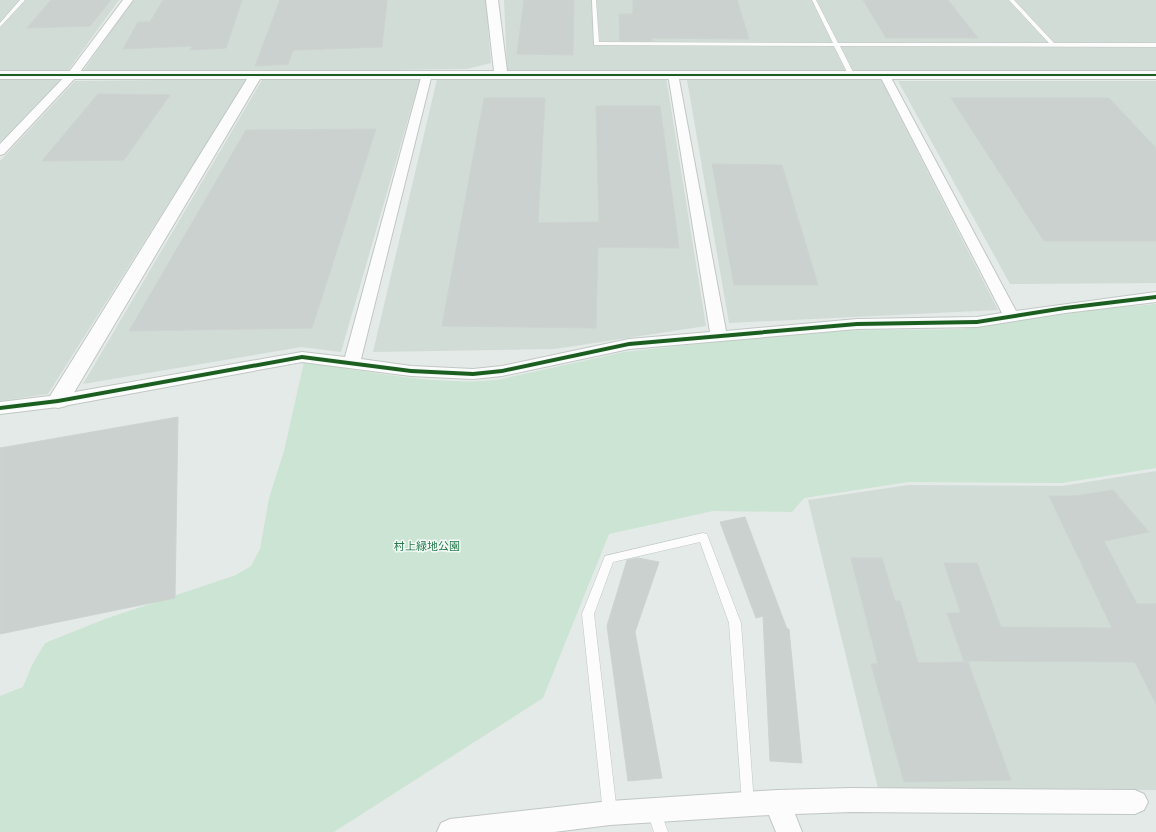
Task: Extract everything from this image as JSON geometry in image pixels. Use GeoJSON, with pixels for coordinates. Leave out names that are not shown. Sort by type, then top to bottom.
{"type":"FeatureCollection","features":[{"type":"Feature","properties":{"kind":"street"},"geometry":{"type":"LineString","coordinates":[[0,151],[73,74],[128,0]]}},
{"type":"Feature","properties":{"kind":"street"},"geometry":{"type":"LineString","coordinates":[[492,0],[500,74]]}},
{"type":"Feature","properties":{"kind":"street"},"geometry":{"type":"LineString","coordinates":[[352,363],[427,74]]}},
{"type":"Feature","properties":{"kind":"street"},"geometry":{"type":"LineString","coordinates":[[673,74],[719,336]]}},
{"type":"Feature","properties":{"kind":"street"},"geometry":{"type":"LineString","coordinates":[[884,74],[1011,316]]}},
{"type":"Feature","properties":{"kind":"street"},"geometry":{"type":"LineString","coordinates":[[0,75],[1156,75]]}},
{"type":"Feature","properties":{"kind":"street"},"geometry":{"type":"LineString","coordinates":[[58,401],[256,75]]}},
{"type":"Feature","properties":{"kind":"street"},"geometry":{"type":"LineString","coordinates":[[0,408],[58,401],[302,357],[411,371],[472,374],[502,371],[629,344],[857,324],[977,322],[1065,308],[1156,297]]}},
{"type":"Feature","properties":{"kind":"street"},"geometry":{"type":"LineString","coordinates":[[450,832],[523,828],[610,813],[658,821],[748,804],[777,802],[851,800],[1135,802]]}},
{"type":"Feature","properties":{"kind":"street"},"geometry":{"type":"LineString","coordinates":[[777,802],[789,832]]}},
{"type":"Feature","properties":{"kind":"lane"},"geometry":{"type":"LineString","coordinates":[[0,26],[23,0]]}},
{"type":"Feature","properties":{"kind":"lane"},"geometry":{"type":"LineString","coordinates":[[594,0],[596,44],[1156,45]]}},
{"type":"Feature","properties":{"kind":"lane"},"geometry":{"type":"LineString","coordinates":[[814,0],[851,74]]}},
{"type":"Feature","properties":{"kind":"lane"},"geometry":{"type":"LineString","coordinates":[[1011,0],[1053,45]]}},
{"type":"Feature","properties":{"kind":"lane"},"geometry":{"type":"LineString","coordinates":[[610,813],[588,614],[609,560],[703,537],[735,623],[748,804]]}},
{"type":"Feature","properties":{"kind":"shaded area"},"geometry":{"type":"Polygon","coordinates":[[[0,0],[119,0],[67,72],[0,71],[0,0]]]}},
{"type":"Feature","properties":{"kind":"shaded area"},"geometry":{"type":"Polygon","coordinates":[[[133,0],[486,0],[491,63],[467,69],[255,72],[83,71],[133,0]]]}},
{"type":"Feature","properties":{"kind":"shaded area"},"geometry":{"type":"Polygon","coordinates":[[[504,0],[1156,0],[1156,72],[507,70],[504,0]]]}},
{"type":"Feature","properties":{"kind":"shaded area"},"geometry":{"type":"Polygon","coordinates":[[[666,77],[706,326],[555,349],[373,352],[437,79],[666,77]]]}},
{"type":"Feature","properties":{"kind":"shaded area"},"geometry":{"type":"Polygon","coordinates":[[[62,78],[0,142],[0,79],[62,78]]]}},
{"type":"Feature","properties":{"kind":"shaded area"},"geometry":{"type":"Polygon","coordinates":[[[420,78],[341,352],[301,347],[83,384],[262,80],[420,78]]]}},
{"type":"Feature","properties":{"kind":"shaded area"},"geometry":{"type":"Polygon","coordinates":[[[880,78],[998,310],[729,323],[687,80],[880,78]]]}},
{"type":"Feature","properties":{"kind":"shaded area"},"geometry":{"type":"Polygon","coordinates":[[[247,79],[48,394],[0,401],[0,161],[75,81],[247,79]]]}},
{"type":"Feature","properties":{"kind":"shaded area"},"geometry":{"type":"Polygon","coordinates":[[[898,81],[1156,81],[1156,283],[1010,284],[898,81]]]}},
{"type":"Feature","properties":{"kind":"shaded area"},"geometry":{"type":"Polygon","coordinates":[[[1156,471],[1156,790],[878,788],[808,500],[908,485],[1062,486],[1156,471]]]}},
{"type":"Feature","properties":{"kind":"green space","name":"村上緑地公園"},"geometry":{"type":"Polygon","coordinates":[[[1156,304],[1156,468],[1062,483],[909,482],[804,498],[792,512],[713,511],[609,534],[543,698],[334,832],[0,832],[0,696],[23,687],[32,665],[45,643],[105,619],[236,575],[251,566],[260,549],[269,498],[284,451],[304,362],[400,377],[449,381],[497,380],[624,352],[814,331],[961,329],[1100,309],[1156,304]]]}},
{"type":"Feature","properties":{"kind":"building"},"geometry":{"type":"Polygon","coordinates":[[[51,0],[111,0],[90,26],[27,28],[51,0]]]}},
{"type":"Feature","properties":{"kind":"building"},"geometry":{"type":"Polygon","coordinates":[[[163,0],[242,0],[226,48],[190,50],[192,46],[123,49],[138,22],[150,22],[163,0]]]}},
{"type":"Feature","properties":{"kind":"building"},"geometry":{"type":"Polygon","coordinates":[[[280,0],[387,0],[382,47],[293,50],[288,64],[255,66],[280,0]]]}},
{"type":"Feature","properties":{"kind":"building"},"geometry":{"type":"Polygon","coordinates":[[[524,0],[574,0],[573,55],[517,54],[524,0]]]}},
{"type":"Feature","properties":{"kind":"building"},"geometry":{"type":"Polygon","coordinates":[[[633,0],[737,0],[749,39],[651,38],[652,41],[620,41],[619,14],[633,14],[633,0]]]}},
{"type":"Feature","properties":{"kind":"building"},"geometry":{"type":"Polygon","coordinates":[[[863,0],[948,0],[978,38],[886,38],[863,0]]]}},
{"type":"Feature","properties":{"kind":"building"},"geometry":{"type":"Polygon","coordinates":[[[98,94],[170,95],[124,160],[42,161],[98,94]]]}},
{"type":"Feature","properties":{"kind":"building"},"geometry":{"type":"Polygon","coordinates":[[[484,98],[545,98],[538,223],[599,222],[596,106],[660,106],[679,248],[598,247],[596,328],[442,326],[484,98]]]}},
{"type":"Feature","properties":{"kind":"building"},"geometry":{"type":"Polygon","coordinates":[[[951,98],[1109,98],[1156,148],[1156,241],[1044,241],[951,98]]]}},
{"type":"Feature","properties":{"kind":"building"},"geometry":{"type":"Polygon","coordinates":[[[376,129],[312,328],[129,331],[246,130],[376,129]]]}},
{"type":"Feature","properties":{"kind":"building"},"geometry":{"type":"Polygon","coordinates":[[[712,164],[782,165],[818,285],[734,285],[712,164]]]}},
{"type":"Feature","properties":{"kind":"building"},"geometry":{"type":"Polygon","coordinates":[[[178,417],[175,598],[0,634],[0,448],[178,417]]]}},
{"type":"Feature","properties":{"kind":"building"},"geometry":{"type":"Polygon","coordinates":[[[1113,490],[1149,532],[1104,541],[1137,604],[1156,604],[1156,704],[1135,662],[964,661],[947,613],[961,613],[944,563],[977,563],[1001,627],[1112,628],[1049,496],[1076,496],[1113,490]]]}},
{"type":"Feature","properties":{"kind":"building"},"geometry":{"type":"Polygon","coordinates":[[[745,517],[787,629],[789,629],[802,763],[770,761],[763,616],[756,618],[720,522],[745,517]]]}},
{"type":"Feature","properties":{"kind":"building"},"geometry":{"type":"Polygon","coordinates":[[[638,558],[659,562],[635,632],[662,778],[628,781],[607,626],[627,560],[638,558]]]}},
{"type":"Feature","properties":{"kind":"building"},"geometry":{"type":"Polygon","coordinates":[[[851,558],[882,558],[895,601],[900,601],[918,663],[968,662],[1011,780],[904,782],[871,664],[878,664],[851,558]]]}},
{"type":"Feature","properties":{"kind":"cycle path"},"geometry":{"type":"LineString","coordinates":[[0,75],[1156,75]]}},
{"type":"Feature","properties":{"kind":"cycle path"},"geometry":{"type":"LineString","coordinates":[[0,408],[58,401],[302,357],[411,371],[473,374],[502,371],[629,344],[857,324],[977,322],[1065,308],[1156,297]]}}]}
